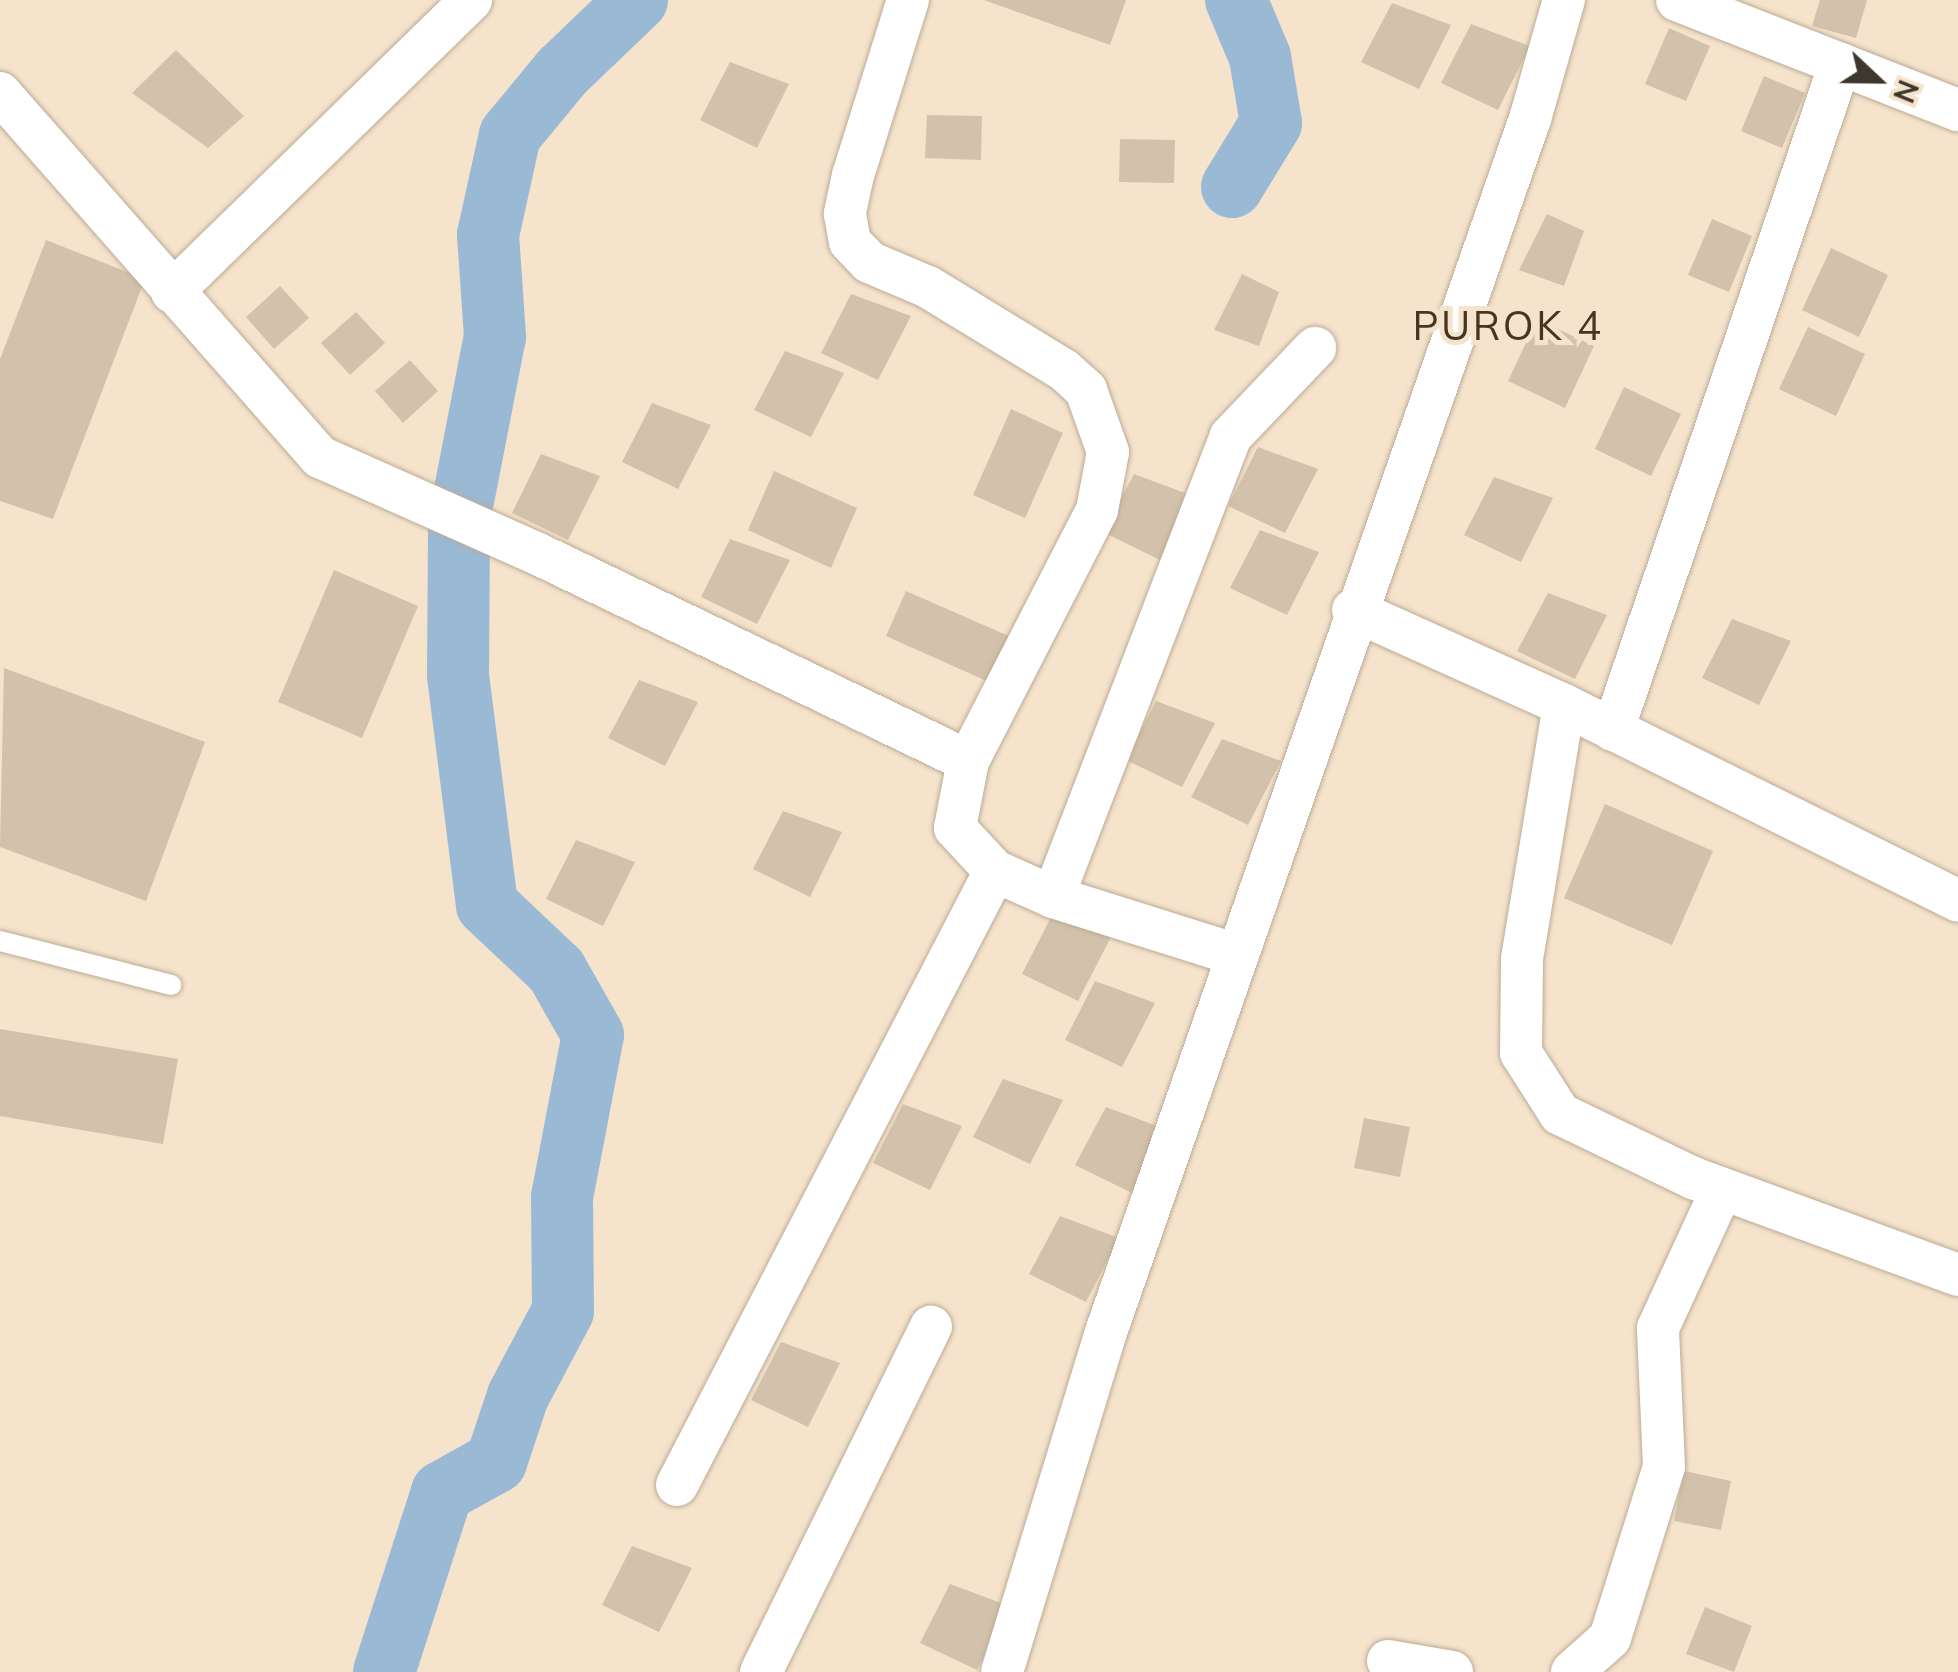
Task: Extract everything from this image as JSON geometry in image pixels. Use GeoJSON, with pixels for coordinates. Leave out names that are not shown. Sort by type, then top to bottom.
{"type":"FeatureCollection","features":[{"type":"Feature","properties":{"kind":"street"},"geometry":{"type":"LineString","coordinates":[[172,292],[471,0]]}},
{"type":"Feature","properties":{"kind":"street"},"geometry":{"type":"LineString","coordinates":[[908,0],[853,175],[845,214],[850,242],[869,262],[928,287],[1064,370],[1086,390],[1108,452],[1096,510],[968,760],[955,828],[995,870],[1054,897],[1237,955]]}},
{"type":"Feature","properties":{"kind":"street"},"geometry":{"type":"LineString","coordinates":[[1002,1672],[1105,1335],[1353,610],[1530,119],[1564,0]]}},
{"type":"Feature","properties":{"kind":"street"},"geometry":{"type":"LineString","coordinates":[[1677,0],[1958,110]]}},
{"type":"Feature","properties":{"kind":"street"},"geometry":{"type":"LineString","coordinates":[[1613,730],[1840,64]]}},
{"type":"Feature","properties":{"kind":"street"},"geometry":{"type":"LineString","coordinates":[[0,93],[320,457],[536,552],[968,760]]}},
{"type":"Feature","properties":{"kind":"street"},"geometry":{"type":"LineString","coordinates":[[1054,897],[1232,436],[1315,348]]}},
{"type":"Feature","properties":{"kind":"street"},"geometry":{"type":"LineString","coordinates":[[1353,610],[1564,705],[1958,902]]}},
{"type":"Feature","properties":{"kind":"street"},"geometry":{"type":"LineString","coordinates":[[1564,705],[1522,960],[1521,1053],[1560,1114],[1722,1189],[1958,1275]]}},
{"type":"Feature","properties":{"kind":"street"},"geometry":{"type":"LineString","coordinates":[[677,1485],[995,870]]}},
{"type":"Feature","properties":{"kind":"street"},"geometry":{"type":"LineString","coordinates":[[1572,1672],[1610,1638],[1664,1467],[1658,1328],[1722,1189]]}},
{"type":"Feature","properties":{"kind":"street"},"geometry":{"type":"LineString","coordinates":[[760,1672],[931,1327]]}},
{"type":"Feature","properties":{"kind":"street"},"geometry":{"type":"LineString","coordinates":[[1388,1662],[1452,1672]]}},
{"type":"Feature","properties":{"kind":"lane"},"geometry":{"type":"LineString","coordinates":[[0,942],[171,986]]}},
{"type":"Feature","properties":{"kind":"building"},"geometry":{"type":"Polygon","coordinates":[[[984,0],[1126,0],[1110,45],[984,0]]]}},
{"type":"Feature","properties":{"kind":"building"},"geometry":{"type":"Polygon","coordinates":[[[1820,0],[1867,0],[1856,38],[1812,26],[1820,0]]]}},
{"type":"Feature","properties":{"kind":"building"},"geometry":{"type":"Polygon","coordinates":[[[1392,3],[1451,25],[1419,89],[1361,62],[1392,3]]]}},
{"type":"Feature","properties":{"kind":"building"},"geometry":{"type":"Polygon","coordinates":[[[1471,24],[1530,46],[1498,110],[1441,83],[1471,24]]]}},
{"type":"Feature","properties":{"kind":"building"},"geometry":{"type":"Polygon","coordinates":[[[1669,28],[1710,46],[1686,101],[1645,84],[1669,28]]]}},
{"type":"Feature","properties":{"kind":"building"},"geometry":{"type":"Polygon","coordinates":[[[176,50],[244,116],[208,148],[132,93],[176,50]]]}},
{"type":"Feature","properties":{"kind":"building"},"geometry":{"type":"Polygon","coordinates":[[[730,62],[789,84],[757,148],[700,120],[730,62]]]}},
{"type":"Feature","properties":{"kind":"building"},"geometry":{"type":"Polygon","coordinates":[[[1764,76],[1805,93],[1782,148],[1741,131],[1764,76]]]}},
{"type":"Feature","properties":{"kind":"building"},"geometry":{"type":"Polygon","coordinates":[[[927,115],[982,116],[981,160],[925,158],[927,115]]]}},
{"type":"Feature","properties":{"kind":"building"},"geometry":{"type":"Polygon","coordinates":[[[1120,139],[1175,140],[1174,183],[1119,182],[1120,139]]]}},
{"type":"Feature","properties":{"kind":"building"},"geometry":{"type":"Polygon","coordinates":[[[1547,214],[1584,231],[1564,286],[1519,270],[1547,214]]]}},
{"type":"Feature","properties":{"kind":"building"},"geometry":{"type":"Polygon","coordinates":[[[1712,219],[1752,236],[1729,292],[1688,275],[1712,219]]]}},
{"type":"Feature","properties":{"kind":"building"},"geometry":{"type":"Polygon","coordinates":[[[46,240],[145,279],[53,519],[0,501],[0,359],[46,240]]]}},
{"type":"Feature","properties":{"kind":"building"},"geometry":{"type":"Polygon","coordinates":[[[1831,248],[1888,275],[1859,337],[1802,310],[1831,248]]]}},
{"type":"Feature","properties":{"kind":"building"},"geometry":{"type":"Polygon","coordinates":[[[1242,274],[1279,292],[1259,346],[1214,330],[1242,274]]]}},
{"type":"Feature","properties":{"kind":"building"},"geometry":{"type":"Polygon","coordinates":[[[280,286],[309,318],[274,349],[246,317],[280,286]]]}},
{"type":"Feature","properties":{"kind":"building"},"geometry":{"type":"Polygon","coordinates":[[[851,294],[911,316],[878,380],[821,353],[851,294]]]}},
{"type":"Feature","properties":{"kind":"building"},"geometry":{"type":"Polygon","coordinates":[[[356,312],[385,343],[350,375],[321,343],[356,312]]]}},
{"type":"Feature","properties":{"kind":"building"},"geometry":{"type":"Polygon","coordinates":[[[1537,319],[1594,346],[1565,408],[1508,381],[1537,319]]]}},
{"type":"Feature","properties":{"kind":"building"},"geometry":{"type":"Polygon","coordinates":[[[1808,327],[1865,354],[1836,416],[1779,389],[1808,327]]]}},
{"type":"Feature","properties":{"kind":"building"},"geometry":{"type":"Polygon","coordinates":[[[785,351],[844,373],[811,437],[754,410],[785,351]]]}},
{"type":"Feature","properties":{"kind":"building"},"geometry":{"type":"Polygon","coordinates":[[[410,360],[438,391],[403,423],[375,391],[410,360]]]}},
{"type":"Feature","properties":{"kind":"building"},"geometry":{"type":"Polygon","coordinates":[[[1624,387],[1681,414],[1651,476],[1595,449],[1624,387]]]}},
{"type":"Feature","properties":{"kind":"building"},"geometry":{"type":"Polygon","coordinates":[[[652,403],[711,425],[678,489],[622,462],[652,403]]]}},
{"type":"Feature","properties":{"kind":"building"},"geometry":{"type":"Polygon","coordinates":[[[1011,409],[1063,433],[1025,518],[973,495],[1011,409]]]}},
{"type":"Feature","properties":{"kind":"building"},"geometry":{"type":"Polygon","coordinates":[[[1258,447],[1318,469],[1285,533],[1228,506],[1258,447]]]}},
{"type":"Feature","properties":{"kind":"building"},"geometry":{"type":"Polygon","coordinates":[[[541,454],[600,476],[568,540],[512,513],[541,454]]]}},
{"type":"Feature","properties":{"kind":"building"},"geometry":{"type":"Polygon","coordinates":[[[774,471],[857,508],[831,568],[748,530],[774,471]]]}},
{"type":"Feature","properties":{"kind":"building"},"geometry":{"type":"Polygon","coordinates":[[[1134,474],[1193,496],[1160,560],[1103,532],[1134,474]]]}},
{"type":"Feature","properties":{"kind":"building"},"geometry":{"type":"Polygon","coordinates":[[[1494,477],[1553,498],[1521,562],[1464,535],[1494,477]]]}},
{"type":"Feature","properties":{"kind":"building"},"geometry":{"type":"Polygon","coordinates":[[[1260,530],[1319,552],[1287,615],[1230,588],[1260,530]]]}},
{"type":"Feature","properties":{"kind":"building"},"geometry":{"type":"Polygon","coordinates":[[[730,539],[790,560],[757,624],[701,597],[730,539]]]}},
{"type":"Feature","properties":{"kind":"building"},"geometry":{"type":"Polygon","coordinates":[[[334,570],[418,606],[362,738],[278,702],[334,570]]]}},
{"type":"Feature","properties":{"kind":"building"},"geometry":{"type":"Polygon","coordinates":[[[906,591],[1011,637],[991,683],[886,636],[906,591]]]}},
{"type":"Feature","properties":{"kind":"building"},"geometry":{"type":"Polygon","coordinates":[[[1548,593],[1607,615],[1575,679],[1517,651],[1548,593]]]}},
{"type":"Feature","properties":{"kind":"building"},"geometry":{"type":"Polygon","coordinates":[[[1732,619],[1791,641],[1759,705],[1702,678],[1732,619]]]}},
{"type":"Feature","properties":{"kind":"building"},"geometry":{"type":"Polygon","coordinates":[[[4,668],[205,742],[146,901],[0,847],[4,668]]]}},
{"type":"Feature","properties":{"kind":"building"},"geometry":{"type":"Polygon","coordinates":[[[639,680],[698,702],[665,766],[608,738],[639,680]]]}},
{"type":"Feature","properties":{"kind":"building"},"geometry":{"type":"Polygon","coordinates":[[[1156,701],[1215,723],[1182,787],[1126,760],[1156,701]]]}},
{"type":"Feature","properties":{"kind":"building"},"geometry":{"type":"Polygon","coordinates":[[[1222,739],[1281,761],[1248,825],[1191,797],[1222,739]]]}},
{"type":"Feature","properties":{"kind":"building"},"geometry":{"type":"Polygon","coordinates":[[[1605,804],[1713,851],[1672,945],[1564,898],[1605,804]]]}},
{"type":"Feature","properties":{"kind":"building"},"geometry":{"type":"Polygon","coordinates":[[[783,811],[842,832],[810,897],[753,869],[783,811]]]}},
{"type":"Feature","properties":{"kind":"building"},"geometry":{"type":"Polygon","coordinates":[[[576,840],[635,862],[603,926],[546,899],[576,840]]]}},
{"type":"Feature","properties":{"kind":"building"},"geometry":{"type":"Polygon","coordinates":[[[1052,915],[1111,937],[1078,1001],[1022,974],[1052,915]]]}},
{"type":"Feature","properties":{"kind":"building"},"geometry":{"type":"Polygon","coordinates":[[[1095,981],[1155,1003],[1122,1067],[1065,1040],[1095,981]]]}},
{"type":"Feature","properties":{"kind":"building"},"geometry":{"type":"Polygon","coordinates":[[[0,1029],[178,1059],[163,1144],[0,1116],[0,1029]]]}},
{"type":"Feature","properties":{"kind":"building"},"geometry":{"type":"Polygon","coordinates":[[[1003,1079],[1063,1100],[1030,1164],[973,1137],[1003,1079]]]}},
{"type":"Feature","properties":{"kind":"building"},"geometry":{"type":"Polygon","coordinates":[[[903,1104],[962,1126],[930,1190],[873,1163],[903,1104]]]}},
{"type":"Feature","properties":{"kind":"building"},"geometry":{"type":"Polygon","coordinates":[[[1106,1107],[1165,1129],[1132,1193],[1075,1165],[1106,1107]]]}},
{"type":"Feature","properties":{"kind":"building"},"geometry":{"type":"Polygon","coordinates":[[[1364,1118],[1410,1127],[1400,1177],[1354,1168],[1364,1118]]]}},
{"type":"Feature","properties":{"kind":"building"},"geometry":{"type":"Polygon","coordinates":[[[1060,1216],[1119,1238],[1086,1302],[1029,1274],[1060,1216]]]}},
{"type":"Feature","properties":{"kind":"building"},"geometry":{"type":"Polygon","coordinates":[[[781,1342],[840,1363],[808,1427],[751,1400],[781,1342]]]}},
{"type":"Feature","properties":{"kind":"building"},"geometry":{"type":"Polygon","coordinates":[[[1684,1471],[1731,1481],[1721,1530],[1674,1521],[1684,1471]]]}},
{"type":"Feature","properties":{"kind":"building"},"geometry":{"type":"Polygon","coordinates":[[[632,1546],[692,1568],[659,1632],[602,1605],[632,1546]]]}},
{"type":"Feature","properties":{"kind":"building"},"geometry":{"type":"Polygon","coordinates":[[[950,1584],[1009,1606],[977,1670],[920,1643],[950,1584]]]}},
{"type":"Feature","properties":{"kind":"building"},"geometry":{"type":"Polygon","coordinates":[[[1705,1607],[1752,1626],[1734,1672],[1686,1654],[1705,1607]]]}},
{"type":"Feature","properties":{"kind":"waterway"},"geometry":{"type":"LineString","coordinates":[[462,506],[495,337],[488,235],[510,135],[562,72],[637,0]]}},
{"type":"Feature","properties":{"kind":"waterway"},"geometry":{"type":"LineString","coordinates":[[1232,187],[1271,123],[1260,57],[1236,0]]}},
{"type":"Feature","properties":{"kind":"waterway"},"geometry":{"type":"LineString","coordinates":[[384,1672],[442,1492],[496,1462],[518,1396],[563,1311],[562,1197],[593,1035],[556,970],[487,905],[458,675],[459,531]]}},
{"type":"Feature","properties":{"kind":"district","name":"PUROK 4"},"geometry":{"type":"Point","coordinates":[1508,325]}}]}
